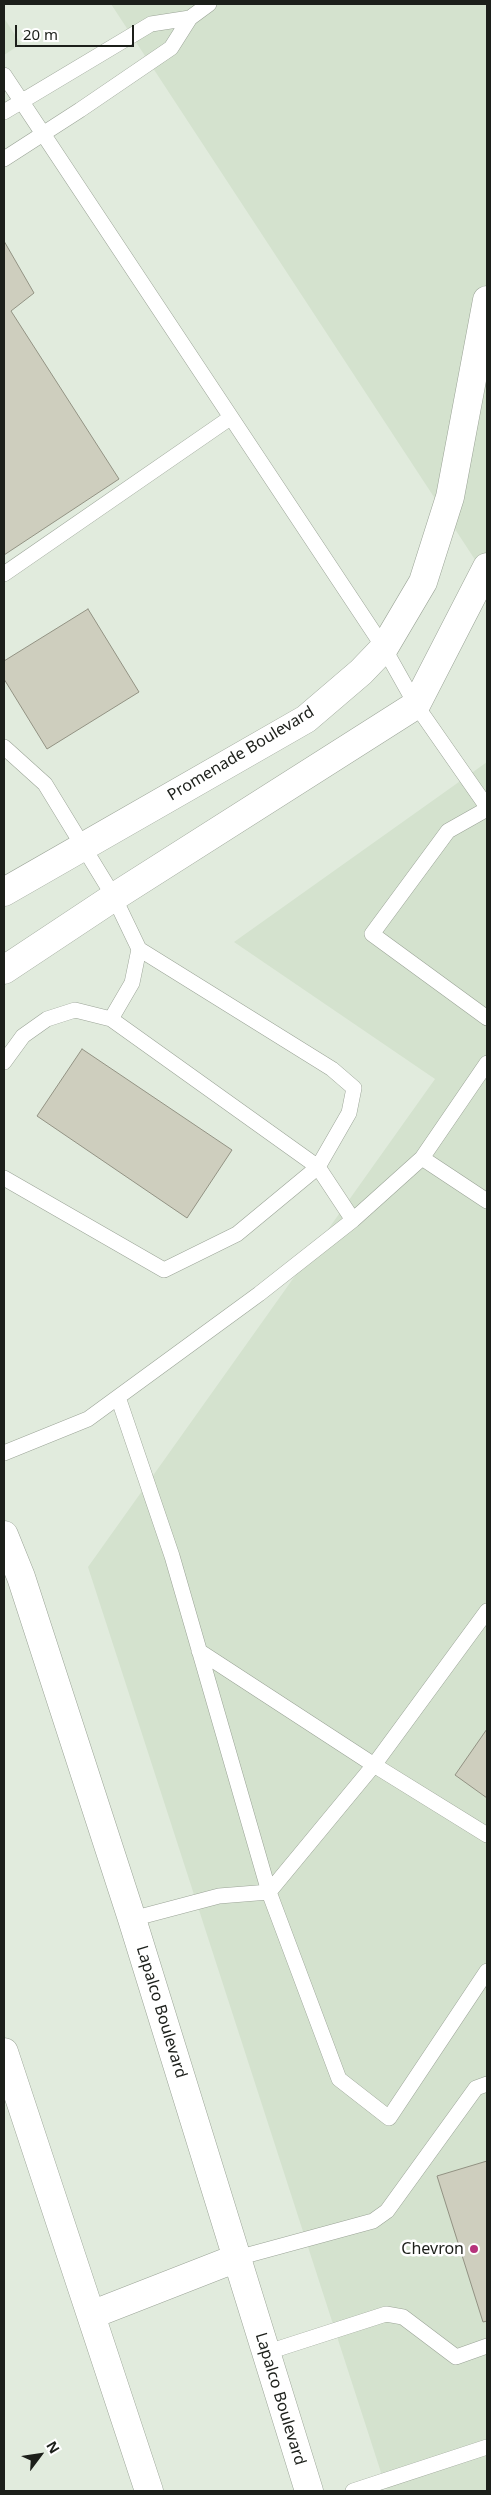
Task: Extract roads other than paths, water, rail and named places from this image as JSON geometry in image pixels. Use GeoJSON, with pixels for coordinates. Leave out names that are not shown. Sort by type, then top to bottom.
{"type":"FeatureCollection","features":[{"type":"Feature","properties":{"kind":"main road","name":"Promenade Boulevard"},"geometry":{"type":"LineString","coordinates":[[4,892],[306,719],[361,672],[384,648],[423,582],[450,497],[487,300]]}},
{"type":"Feature","properties":{"kind":"main road"},"geometry":{"type":"LineString","coordinates":[[4,970],[114,897],[416,705],[487,567]]}},
{"type":"Feature","properties":{"kind":"main road","name":"Lapalco Boulevard"},"geometry":{"type":"LineString","coordinates":[[4,1535],[21,1577],[132,1919],[309,2491]]}},
{"type":"Feature","properties":{"kind":"main road"},"geometry":{"type":"LineString","coordinates":[[4,2052],[149,2491]]}},
{"type":"Feature","properties":{"kind":"main road"},"geometry":{"type":"LineString","coordinates":[[91,2315],[237,2258]]}},
{"type":"Feature","properties":{"kind":"lane"},"geometry":{"type":"LineString","coordinates":[[4,159],[171,48],[190,18],[209,4]]}},
{"type":"Feature","properties":{"kind":"lane"},"geometry":{"type":"LineString","coordinates":[[4,112],[151,24],[190,18]]}},
{"type":"Feature","properties":{"kind":"lane"},"geometry":{"type":"LineString","coordinates":[[4,75],[384,648],[416,705],[487,808],[448,831],[372,934],[487,1018]]}},
{"type":"Feature","properties":{"kind":"lane"},"geometry":{"type":"LineString","coordinates":[[4,574],[230,418]]}},
{"type":"Feature","properties":{"kind":"lane"},"geometry":{"type":"LineString","coordinates":[[4,747],[45,784],[114,897],[139,949],[332,1069],[354,1088],[349,1113],[318,1167],[237,1234],[164,1270],[4,1178]]}},
{"type":"Feature","properties":{"kind":"lane"},"geometry":{"type":"LineString","coordinates":[[111,1019],[132,983],[139,949]]}},
{"type":"Feature","properties":{"kind":"lane"},"geometry":{"type":"LineString","coordinates":[[4,1062],[23,1036],[47,1019],[75,1010],[111,1019],[318,1167],[353,1220]]}},
{"type":"Feature","properties":{"kind":"lane"},"geometry":{"type":"LineString","coordinates":[[4,1454],[88,1419],[258,1294],[353,1220],[422,1158],[487,1063]]}},
{"type":"Feature","properties":{"kind":"lane"},"geometry":{"type":"LineString","coordinates":[[422,1158],[487,1201]]}},
{"type":"Feature","properties":{"kind":"lane"},"geometry":{"type":"LineString","coordinates":[[118,1398],[172,1556],[269,1892],[339,2080],[390,2118],[487,1971]]}},
{"type":"Feature","properties":{"kind":"lane"},"geometry":{"type":"LineString","coordinates":[[132,1919],[219,1896],[269,1892],[374,1766],[487,1611]]}},
{"type":"Feature","properties":{"kind":"lane"},"geometry":{"type":"LineString","coordinates":[[200,1651],[374,1766],[487,1835]]}},
{"type":"Feature","properties":{"kind":"lane"},"geometry":{"type":"LineString","coordinates":[[237,2258],[372,2221],[387,2211],[476,2088],[487,2084]]}},
{"type":"Feature","properties":{"kind":"lane"},"geometry":{"type":"LineString","coordinates":[[265,2353],[386,2314],[403,2318],[456,2357],[487,2346]]}},
{"type":"Feature","properties":{"kind":"lane"},"geometry":{"type":"LineString","coordinates":[[352,2491],[487,2447]]}},
{"type":"Feature","properties":{"kind":"place","name":"Chevron"},"geometry":{"type":"Point","coordinates":[474,2249]}}]}
